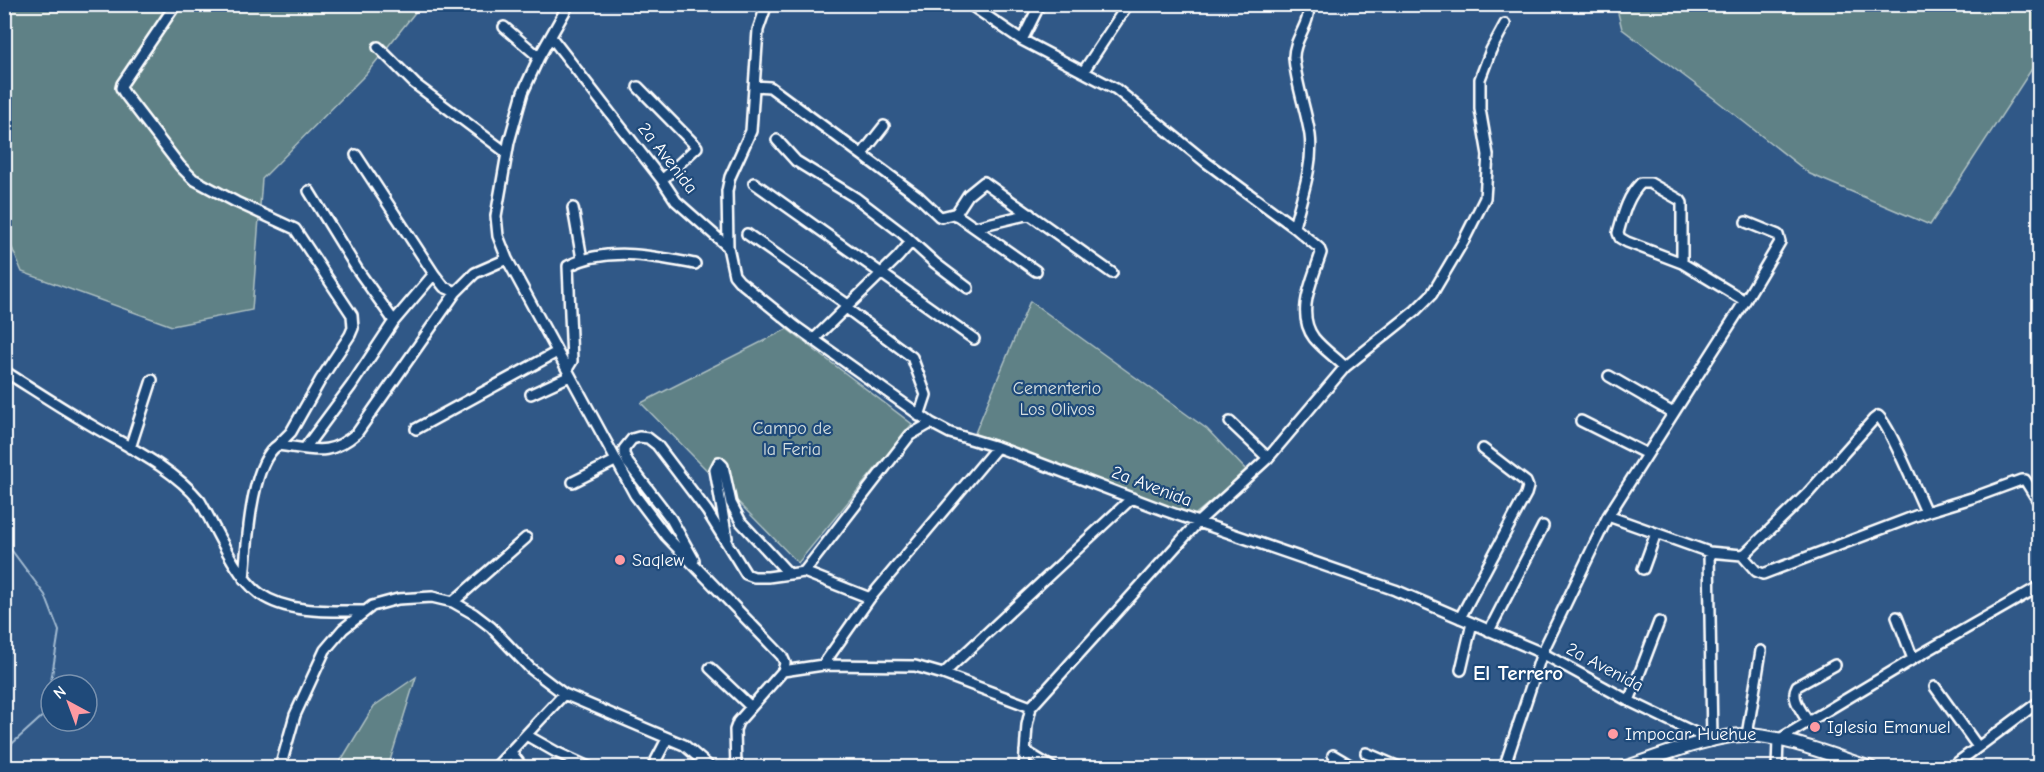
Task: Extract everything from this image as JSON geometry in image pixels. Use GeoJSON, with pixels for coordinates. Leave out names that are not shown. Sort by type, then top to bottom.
{"type":"FeatureCollection","features":[{"type":"Feature","properties":{"kind":"street"},"geometry":{"type":"LineString","coordinates":[[176,4],[122,84],[124,93],[180,166],[194,179],[236,202],[295,229],[352,315],[353,328],[350,335],[321,379],[291,432],[268,451],[251,509],[244,579]]}},
{"type":"Feature","properties":{"kind":"street"},"geometry":{"type":"LineString","coordinates":[[728,247],[727,191],[730,177],[751,131],[758,30],[767,4]]}},
{"type":"Feature","properties":{"kind":"street"},"geometry":{"type":"LineString","coordinates":[[969,4],[1022,39],[1116,89],[1207,163],[1319,248],[1321,253],[1306,297],[1307,324],[1314,338],[1345,367]]}},
{"type":"Feature","properties":{"kind":"street"},"geometry":{"type":"LineString","coordinates":[[984,15],[990,4]]}},
{"type":"Feature","properties":{"kind":"street"},"geometry":{"type":"LineString","coordinates":[[1022,39],[1040,4]]}},
{"type":"Feature","properties":{"kind":"street"},"geometry":{"type":"LineString","coordinates":[[1083,72],[1128,4]]}},
{"type":"Feature","properties":{"kind":"street"},"geometry":{"type":"LineString","coordinates":[[1294,227],[1310,157],[1310,137],[1294,56],[1308,16],[1308,4]]}},
{"type":"Feature","properties":{"kind":"street"},"geometry":{"type":"LineString","coordinates":[[567,5],[523,92],[507,153],[496,216],[498,236],[507,259],[635,495],[660,528],[702,575],[782,656],[785,663],[783,671],[738,722],[735,730],[736,768]]}},
{"type":"Feature","properties":{"kind":"street"},"geometry":{"type":"LineString","coordinates":[[1024,768],[1027,725],[1031,707],[1198,522],[1268,458],[1345,367],[1415,311],[1432,294],[1464,240],[1485,198],[1488,155],[1479,109],[1480,79],[1491,50],[1505,24]]}},
{"type":"Feature","properties":{"kind":"street"},"geometry":{"type":"LineString","coordinates":[[504,27],[539,57]]}},
{"type":"Feature","properties":{"kind":"street","name":"2a Avenida"},"geometry":{"type":"LineString","coordinates":[[551,37],[676,201],[728,247],[735,275],[739,281],[813,340],[919,416],[950,433],[997,447],[1198,522],[1395,590],[1542,653],[1629,701],[1712,741]]}},
{"type":"Feature","properties":{"kind":"street"},"geometry":{"type":"LineString","coordinates":[[378,47],[416,84],[507,153]]}},
{"type":"Feature","properties":{"kind":"street"},"geometry":{"type":"LineString","coordinates":[[754,86],[770,87],[919,197],[941,218],[955,214],[968,195],[984,182],[1112,273]]}},
{"type":"Feature","properties":{"kind":"street"},"geometry":{"type":"LineString","coordinates":[[638,87],[697,147],[662,180]]}},
{"type":"Feature","properties":{"kind":"street"},"geometry":{"type":"LineString","coordinates":[[862,154],[884,126]]}},
{"type":"Feature","properties":{"kind":"street"},"geometry":{"type":"LineString","coordinates":[[777,140],[796,160],[856,198],[968,288]]}},
{"type":"Feature","properties":{"kind":"street"},"geometry":{"type":"LineString","coordinates":[[356,155],[434,274],[444,287],[456,292]]}},
{"type":"Feature","properties":{"kind":"street"},"geometry":{"type":"LineString","coordinates":[[754,183],[974,339]]}},
{"type":"Feature","properties":{"kind":"street"},"geometry":{"type":"LineString","coordinates":[[1682,263],[1682,203],[1650,183],[1641,183],[1634,190],[1626,206],[1618,233],[1620,238],[1682,263],[1745,301]]}},
{"type":"Feature","properties":{"kind":"street"},"geometry":{"type":"LineString","coordinates":[[309,191],[357,269],[393,321]]}},
{"type":"Feature","properties":{"kind":"street"},"geometry":{"type":"LineString","coordinates":[[573,208],[582,259]]}},
{"type":"Feature","properties":{"kind":"street"},"geometry":{"type":"LineString","coordinates":[[955,214],[1036,271]]}},
{"type":"Feature","properties":{"kind":"street"},"geometry":{"type":"LineString","coordinates":[[975,228],[1030,214]]}},
{"type":"Feature","properties":{"kind":"street"},"geometry":{"type":"LineString","coordinates":[[1504,768],[1542,653],[1608,516],[1780,242],[1778,235],[1746,222]]}},
{"type":"Feature","properties":{"kind":"street"},"geometry":{"type":"LineString","coordinates":[[747,234],[912,357],[927,395],[919,416]]}},
{"type":"Feature","properties":{"kind":"street"},"geometry":{"type":"LineString","coordinates":[[813,340],[911,242]]}},
{"type":"Feature","properties":{"kind":"street"},"geometry":{"type":"LineString","coordinates":[[531,394],[569,373],[572,361],[566,268],[582,259],[615,254],[643,254],[695,264]]}},
{"type":"Feature","properties":{"kind":"street"},"geometry":{"type":"LineString","coordinates":[[278,445],[327,451],[338,447],[357,434],[456,292],[475,273],[507,259]]}},
{"type":"Feature","properties":{"kind":"street"},"geometry":{"type":"LineString","coordinates":[[305,448],[351,386],[393,321],[434,274]]}},
{"type":"Feature","properties":{"kind":"street"},"geometry":{"type":"LineString","coordinates":[[416,429],[557,352]]}},
{"type":"Feature","properties":{"kind":"street"},"geometry":{"type":"LineString","coordinates":[[9,374],[149,459],[193,492],[244,579],[261,595],[288,605],[328,612],[365,611]]}},
{"type":"Feature","properties":{"kind":"street"},"geometry":{"type":"LineString","coordinates":[[1609,376],[1672,413]]}},
{"type":"Feature","properties":{"kind":"street"},"geometry":{"type":"LineString","coordinates":[[130,448],[152,380]]}},
{"type":"Feature","properties":{"kind":"street"},"geometry":{"type":"LineString","coordinates":[[1608,516],[1709,552],[1742,555],[1808,493],[1878,416],[1889,432],[1926,512]]}},
{"type":"Feature","properties":{"kind":"street"},"geometry":{"type":"LineString","coordinates":[[1581,421],[1647,454]]}},
{"type":"Feature","properties":{"kind":"street"},"geometry":{"type":"LineString","coordinates":[[1230,422],[1268,458]]}},
{"type":"Feature","properties":{"kind":"street"},"geometry":{"type":"LineString","coordinates":[[804,572],[910,435],[931,423]]}},
{"type":"Feature","properties":{"kind":"street"},"geometry":{"type":"LineString","coordinates":[[702,575],[671,519],[628,463],[624,449],[626,443],[632,439],[639,436],[648,438],[657,445],[707,511],[746,574],[768,578],[804,572],[870,597]]}},
{"type":"Feature","properties":{"kind":"street"},"geometry":{"type":"LineString","coordinates":[[823,664],[870,597],[997,447]]}},
{"type":"Feature","properties":{"kind":"street"},"geometry":{"type":"LineString","coordinates":[[1460,618],[1528,487],[1526,482],[1483,449]]}},
{"type":"Feature","properties":{"kind":"street"},"geometry":{"type":"LineString","coordinates":[[573,482],[615,460]]}},
{"type":"Feature","properties":{"kind":"street"},"geometry":{"type":"LineString","coordinates":[[729,546],[715,470],[718,462],[723,466],[731,503],[741,522],[789,574]]}},
{"type":"Feature","properties":{"kind":"street"},"geometry":{"type":"LineString","coordinates":[[1742,555],[1756,571],[1763,574],[1926,512],[2021,480],[2025,480],[2038,500]]}},
{"type":"Feature","properties":{"kind":"street"},"geometry":{"type":"LineString","coordinates":[[943,674],[1132,498]]}},
{"type":"Feature","properties":{"kind":"street"},"geometry":{"type":"LineString","coordinates":[[1489,631],[1543,526]]}},
{"type":"Feature","properties":{"kind":"street"},"geometry":{"type":"LineString","coordinates":[[1643,569],[1656,533]]}},
{"type":"Feature","properties":{"kind":"street"},"geometry":{"type":"LineString","coordinates":[[453,602],[526,538]]}},
{"type":"Feature","properties":{"kind":"street"},"geometry":{"type":"LineString","coordinates":[[1709,552],[1712,741]]}},
{"type":"Feature","properties":{"kind":"street"},"geometry":{"type":"LineString","coordinates":[[1779,740],[2040,586]]}},
{"type":"Feature","properties":{"kind":"street"},"geometry":{"type":"LineString","coordinates":[[280,768],[295,715],[326,650],[343,628],[372,606],[398,599],[432,597],[453,602],[474,614],[491,627],[530,668],[564,694],[684,745],[711,768]]}},
{"type":"Feature","properties":{"kind":"street"},"geometry":{"type":"LineString","coordinates":[[1897,617],[1913,659]]}},
{"type":"Feature","properties":{"kind":"street"},"geometry":{"type":"LineString","coordinates":[[1629,701],[1659,622]]}},
{"type":"Feature","properties":{"kind":"street"},"geometry":{"type":"LineString","coordinates":[[1461,670],[1472,623]]}},
{"type":"Feature","properties":{"kind":"street"},"geometry":{"type":"LineString","coordinates":[[1747,735],[1761,651]]}},
{"type":"Feature","properties":{"kind":"street"},"geometry":{"type":"LineString","coordinates":[[783,671],[823,664],[915,666],[1031,707]]}},
{"type":"Feature","properties":{"kind":"street"},"geometry":{"type":"LineString","coordinates":[[1808,722],[1794,692],[1797,686],[1835,665]]}},
{"type":"Feature","properties":{"kind":"street"},"geometry":{"type":"LineString","coordinates":[[710,668],[751,706]]}},
{"type":"Feature","properties":{"kind":"street"},"geometry":{"type":"LineString","coordinates":[[1935,687],[1978,747]]}},
{"type":"Feature","properties":{"kind":"street"},"geometry":{"type":"LineString","coordinates":[[495,768],[564,694]]}},
{"type":"Feature","properties":{"kind":"street"},"geometry":{"type":"LineString","coordinates":[[1950,768],[2040,701]]}},
{"type":"Feature","properties":{"kind":"street"},"geometry":{"type":"LineString","coordinates":[[526,735],[591,768]]}},
{"type":"Feature","properties":{"kind":"street"},"geometry":{"type":"LineString","coordinates":[[1624,768],[1712,741],[1747,735],[1779,740],[1871,768]]}},
{"type":"Feature","properties":{"kind":"street"},"geometry":{"type":"LineString","coordinates":[[652,768],[667,739]]}},
{"type":"Feature","properties":{"kind":"street"},"geometry":{"type":"LineString","coordinates":[[1777,768],[1779,740]]}},
{"type":"Feature","properties":{"kind":"street"},"geometry":{"type":"LineString","coordinates":[[510,751],[523,768]]}},
{"type":"Feature","properties":{"kind":"street"},"geometry":{"type":"LineString","coordinates":[[1025,751],[1053,768]]}},
{"type":"Feature","properties":{"kind":"street"},"geometry":{"type":"LineString","coordinates":[[1366,753],[1401,768]]}},
{"type":"Feature","properties":{"kind":"street"},"geometry":{"type":"LineString","coordinates":[[1333,755],[1355,768]]}},
{"type":"Feature","properties":{"kind":"green space"},"geometry":{"type":"Polygon","coordinates":[[[4,5],[421,5],[366,74],[262,179],[252,310],[172,326],[22,272],[5,231],[4,5]]]}},
{"type":"Feature","properties":{"kind":"green space"},"geometry":{"type":"Polygon","coordinates":[[[1616,5],[2039,5],[2039,58],[1930,225],[1810,174],[1622,29],[1616,5]]]}},
{"type":"Feature","properties":{"kind":"green space","name":"Cementerio Los Olivos"},"geometry":{"type":"Polygon","coordinates":[[[1030,301],[1207,429],[1247,471],[1192,517],[976,436],[975,433],[1030,301]]]}},
{"type":"Feature","properties":{"kind":"green space","name":"Campo de la Feria"},"geometry":{"type":"Polygon","coordinates":[[[787,329],[912,424],[798,563],[641,403],[787,329]]]}},
{"type":"Feature","properties":{"kind":"green space"},"geometry":{"type":"Polygon","coordinates":[[[416,677],[388,767],[337,767],[374,706],[416,677]]]}},
{"type":"Feature","properties":{"kind":"waterway"},"geometry":{"type":"LineString","coordinates":[[4,288],[11,308],[5,368]]}},
{"type":"Feature","properties":{"kind":"waterway"},"geometry":{"type":"LineString","coordinates":[[4,540],[45,595],[59,631],[46,713],[4,751]]}},
{"type":"Feature","properties":{"kind":"place","name":"Saqlew"},"geometry":{"type":"Point","coordinates":[620,560]}},
{"type":"Feature","properties":{"kind":"place","name":"Iglesia Emanuel"},"geometry":{"type":"Point","coordinates":[1815,727]}},
{"type":"Feature","properties":{"kind":"place","name":"Impocar Huehue"},"geometry":{"type":"Point","coordinates":[1613,734]}},
{"type":"Feature","properties":{"kind":"district","name":"El Terrero"},"geometry":{"type":"Point","coordinates":[1518,673]}}]}
